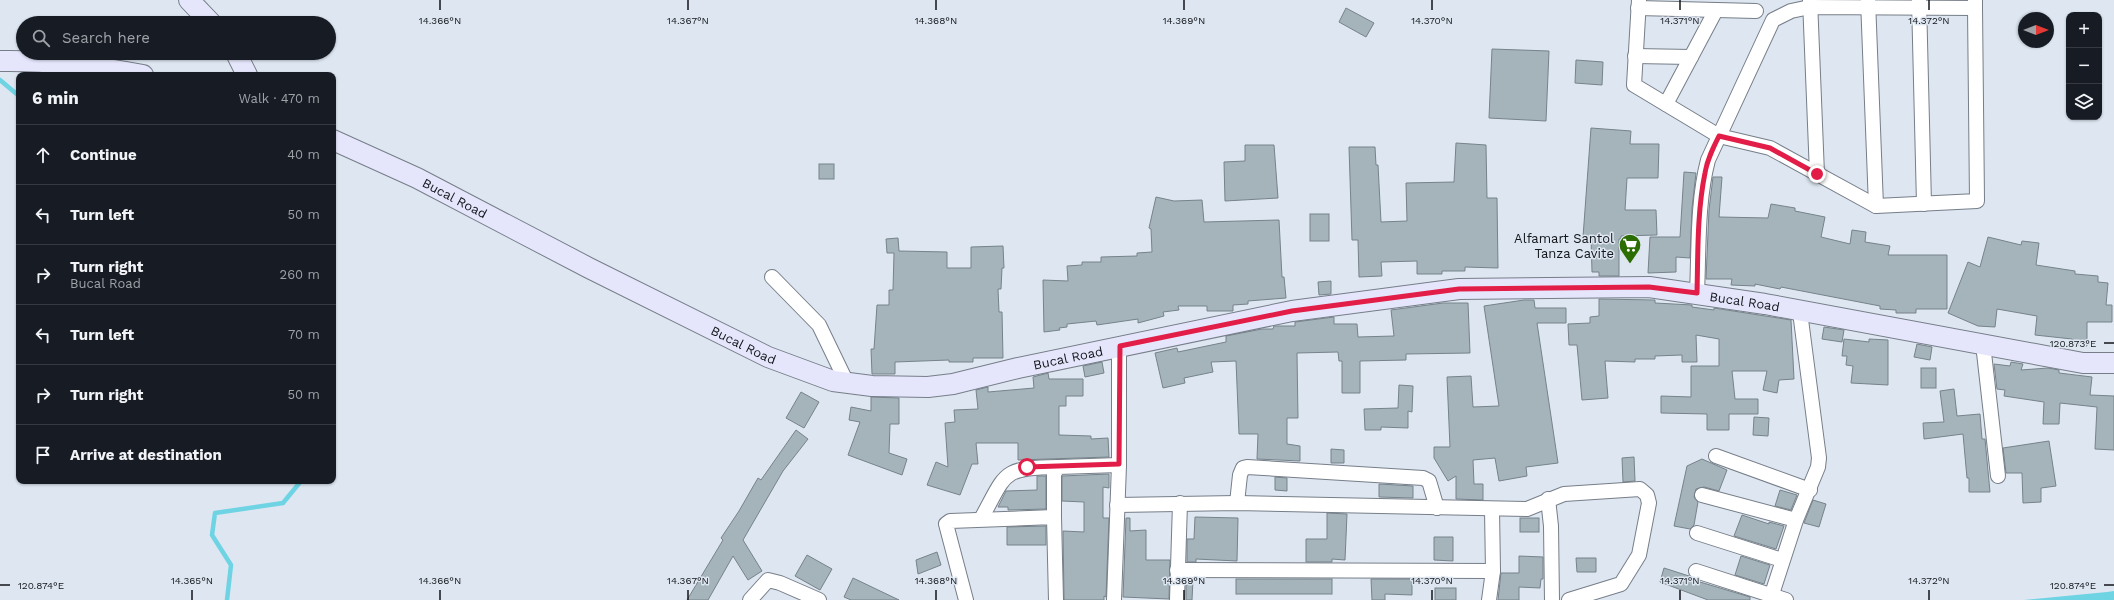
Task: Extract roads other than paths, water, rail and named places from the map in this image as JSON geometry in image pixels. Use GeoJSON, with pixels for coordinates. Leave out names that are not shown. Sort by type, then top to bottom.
{"type":"FeatureCollection","features":[{"type":"Feature","properties":{"kind":"street"},"geometry":{"type":"LineString","coordinates":[[189,0],[204,16]]}},
{"type":"Feature","properties":{"kind":"street"},"geometry":{"type":"LineString","coordinates":[[1810,3],[1817,174]]}},
{"type":"Feature","properties":{"kind":"street"},"geometry":{"type":"LineString","coordinates":[[1697,293],[1699,231],[1704,173],[1708,160],[1719,136],[1773,20],[1810,3],[1975,4],[1977,201],[1876,206],[1770,148],[1719,136],[1634,85],[1638,4],[1716,10],[1756,5],[1773,20]]}},
{"type":"Feature","properties":{"kind":"street"},"geometry":{"type":"LineString","coordinates":[[1868,3],[1876,206]]}},
{"type":"Feature","properties":{"kind":"street"},"geometry":{"type":"LineString","coordinates":[[1919,3],[1924,204]]}},
{"type":"Feature","properties":{"kind":"street"},"geometry":{"type":"LineString","coordinates":[[1666,104],[1716,10]]}},
{"type":"Feature","properties":{"kind":"street"},"geometry":{"type":"LineString","coordinates":[[1635,56],[1691,57]]}},
{"type":"Feature","properties":{"kind":"street"},"geometry":{"type":"LineString","coordinates":[[0,60],[38,60],[100,67],[127,72]]}},
{"type":"Feature","properties":{"kind":"street"},"geometry":{"type":"LineString","coordinates":[[240,60],[246,72]]}},
{"type":"Feature","properties":{"kind":"street","name":"Bucal Road"},"geometry":{"type":"LineString","coordinates":[[336,141],[417,178],[588,268],[768,357],[833,381],[847,383],[895,387],[953,384],[1120,346],[1292,311],[1459,289],[1649,287],[1697,293],[2083,363],[2114,363]]}},
{"type":"Feature","properties":{"kind":"street"},"geometry":{"type":"LineString","coordinates":[[772,277],[819,325],[847,383]]}},
{"type":"Feature","properties":{"kind":"street"},"geometry":{"type":"LineString","coordinates":[[1772,594],[1796,520],[1810,490],[1818,467],[1819,458],[1800,312]]}},
{"type":"Feature","properties":{"kind":"street"},"geometry":{"type":"LineString","coordinates":[[1983,344],[1998,476]]}},
{"type":"Feature","properties":{"kind":"street"},"geometry":{"type":"LineString","coordinates":[[1114,600],[1119,464],[1120,346]]}},
{"type":"Feature","properties":{"kind":"street"},"geometry":{"type":"LineString","coordinates":[[1716,456],[1810,490]]}},
{"type":"Feature","properties":{"kind":"street"},"geometry":{"type":"LineString","coordinates":[[981,519],[999,486],[1010,474],[1027,467],[1119,464]]}},
{"type":"Feature","properties":{"kind":"street"},"geometry":{"type":"LineString","coordinates":[[1056,600],[1054,474],[1058,467]]}},
{"type":"Feature","properties":{"kind":"street"},"geometry":{"type":"LineString","coordinates":[[1237,504],[1240,475],[1243,468],[1247,467],[1423,478],[1429,482],[1437,508]]}},
{"type":"Feature","properties":{"kind":"street"},"geometry":{"type":"LineString","coordinates":[[1117,505],[1180,503],[1492,510],[1527,509],[1548,499],[1564,494],[1640,489],[1647,495],[1649,503],[1640,556],[1621,584],[1569,600]]}},
{"type":"Feature","properties":{"kind":"street"},"geometry":{"type":"LineString","coordinates":[[1702,495],[1796,520]]}},
{"type":"Feature","properties":{"kind":"street"},"geometry":{"type":"LineString","coordinates":[[1548,499],[1551,526],[1552,600]]}},
{"type":"Feature","properties":{"kind":"street"},"geometry":{"type":"LineString","coordinates":[[1177,600],[1180,503]]}},
{"type":"Feature","properties":{"kind":"street"},"geometry":{"type":"LineString","coordinates":[[1489,600],[1493,571],[1492,510]]}},
{"type":"Feature","properties":{"kind":"street"},"geometry":{"type":"LineString","coordinates":[[966,600],[946,524],[950,521],[1054,517]]}},
{"type":"Feature","properties":{"kind":"street"},"geometry":{"type":"LineString","coordinates":[[1696,533],[1782,560]]}},
{"type":"Feature","properties":{"kind":"street"},"geometry":{"type":"LineString","coordinates":[[1177,570],[1493,571]]}},
{"type":"Feature","properties":{"kind":"street"},"geometry":{"type":"LineString","coordinates":[[1696,571],[1772,594],[1786,600]]}},
{"type":"Feature","properties":{"kind":"street"},"geometry":{"type":"LineString","coordinates":[[750,600],[768,580],[780,583],[814,599]]}},
{"type":"Feature","properties":{"kind":"water"},"geometry":{"type":"Polygon","coordinates":[[[2114,591],[2114,600],[2024,600],[2107,592],[2114,591]]]}},
{"type":"Feature","properties":{"kind":"waterway"},"geometry":{"type":"LineString","coordinates":[[0,80],[16,93]]}},
{"type":"Feature","properties":{"kind":"waterway"},"geometry":{"type":"LineString","coordinates":[[227,600],[231,565],[212,535],[215,513],[283,503],[299,484]]}},
{"type":"Feature","properties":{"kind":"place","name":"Alfamart Santol Tanza Cavite"},"geometry":{"type":"Point","coordinates":[1630,264]}}]}
